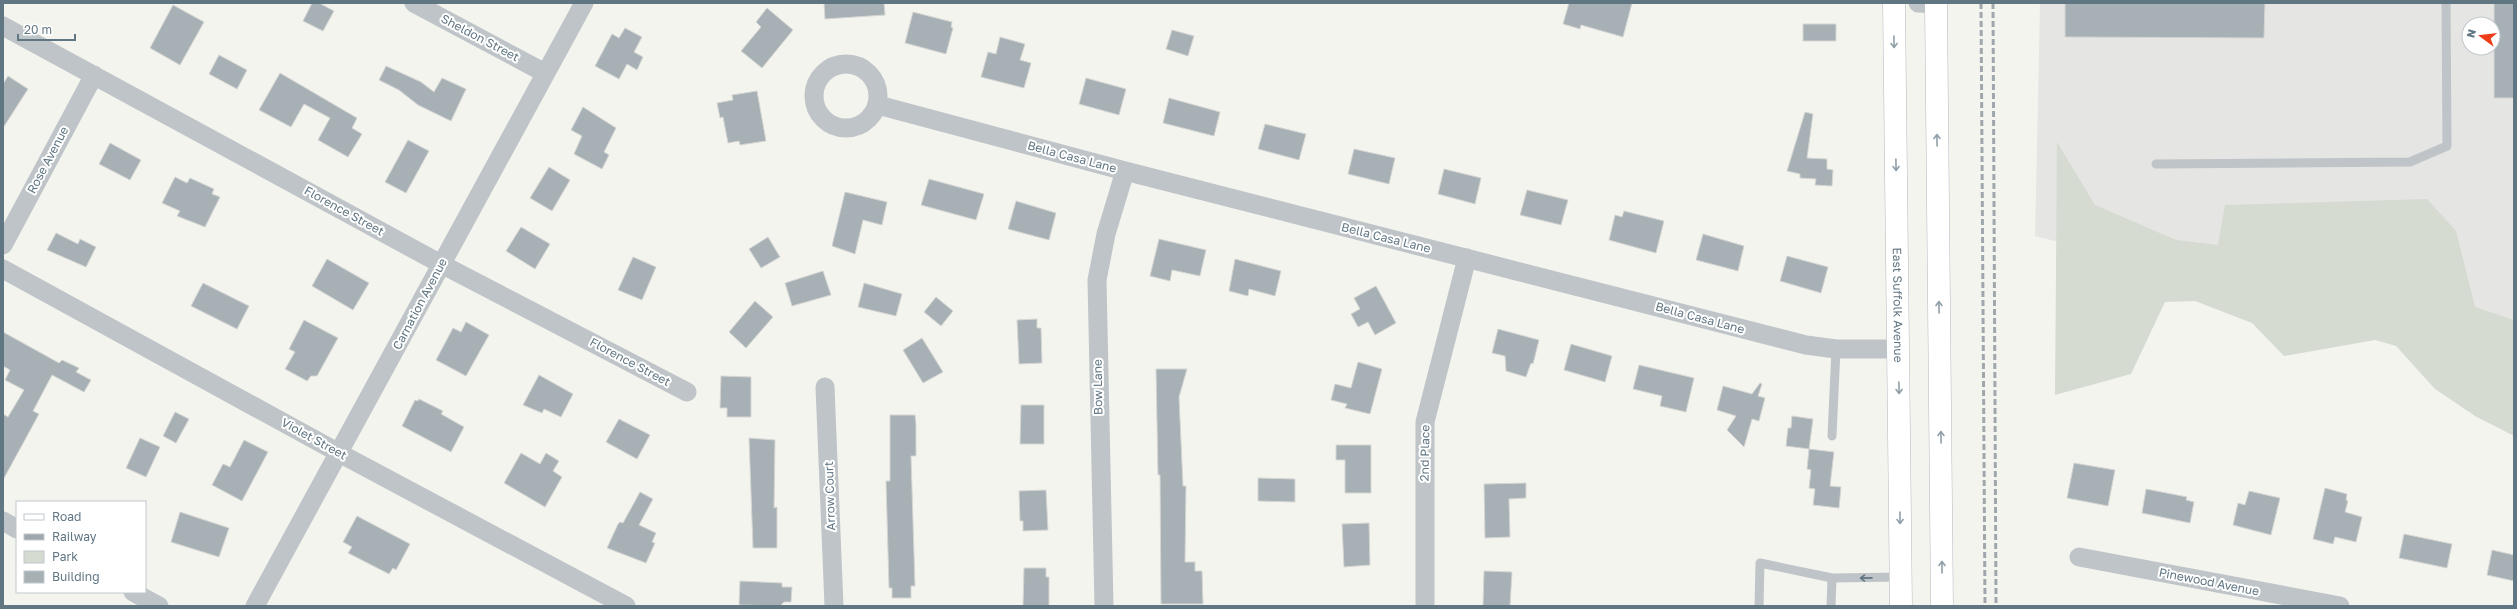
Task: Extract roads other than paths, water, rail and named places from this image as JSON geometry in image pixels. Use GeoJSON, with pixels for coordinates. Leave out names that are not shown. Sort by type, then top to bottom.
{"type":"FeatureCollection","features":[{"type":"Feature","properties":{"kind":"main road","name":"East Suffolk Avenue"},"geometry":{"type":"LineString","coordinates":[[1894,3],[1901,606]]}},
{"type":"Feature","properties":{"kind":"main road"},"geometry":{"type":"LineString","coordinates":[[1936,3],[1942,606]]}},
{"type":"Feature","properties":{"kind":"street","name":"Sheldon Street"},"geometry":{"type":"LineString","coordinates":[[414,3],[545,73]]}},
{"type":"Feature","properties":{"kind":"street","name":"Carnation Avenue"},"geometry":{"type":"LineString","coordinates":[[255,606],[584,3]]}},
{"type":"Feature","properties":{"kind":"street"},"geometry":{"type":"LineString","coordinates":[[1918,3],[1936,3]]}},
{"type":"Feature","properties":{"kind":"street","name":"Florence Street"},"geometry":{"type":"LineString","coordinates":[[3,26],[441,264],[687,392]]}},
{"type":"Feature","properties":{"kind":"street","name":"Rose Avenue"},"geometry":{"type":"LineString","coordinates":[[3,245],[94,75]]}},
{"type":"Feature","properties":{"kind":"street","name":"Bella Casa Lane"},"geometry":{"type":"LineString","coordinates":[[878,105],[1125,171],[1806,346],[1836,349],[1898,349]]}},
{"type":"Feature","properties":{"kind":"street","name":"Bow Lane"},"geometry":{"type":"LineString","coordinates":[[1104,606],[1097,280],[1106,234],[1125,171]]}},
{"type":"Feature","properties":{"kind":"street","name":"2nd Place"},"geometry":{"type":"LineString","coordinates":[[1425,606],[1425,422],[1467,258]]}},
{"type":"Feature","properties":{"kind":"street","name":"Violet Street"},"geometry":{"type":"LineString","coordinates":[[3,269],[339,453],[626,606]]}},
{"type":"Feature","properties":{"kind":"street","name":"Arrow Court"},"geometry":{"type":"LineString","coordinates":[[825,387],[834,606]]}},
{"type":"Feature","properties":{"kind":"street"},"geometry":{"type":"LineString","coordinates":[[3,522],[16,528]]}},
{"type":"Feature","properties":{"kind":"street","name":"Pinewood Avenue"},"geometry":{"type":"LineString","coordinates":[[2079,557],[2340,606]]}},
{"type":"Feature","properties":{"kind":"street"},"geometry":{"type":"LineString","coordinates":[[135,593],[159,606]]}},
{"type":"Feature","properties":{"kind":"lane"},"geometry":{"type":"LineString","coordinates":[[2156,164],[2410,162],[2447,146],[2446,3]]}},
{"type":"Feature","properties":{"kind":"lane"},"geometry":{"type":"LineString","coordinates":[[1832,436],[1836,349]]}},
{"type":"Feature","properties":{"kind":"lane"},"geometry":{"type":"LineString","coordinates":[[1759,606],[1760,563],[1832,578],[1900,576]]}},
{"type":"Feature","properties":{"kind":"lane"},"geometry":{"type":"LineString","coordinates":[[1831,606],[1832,578]]}},
{"type":"Feature","properties":{"kind":"railway"},"geometry":{"type":"LineString","coordinates":[[1981,3],[1985,606]]}},
{"type":"Feature","properties":{"kind":"railway"},"geometry":{"type":"LineString","coordinates":[[1993,3],[1996,606]]}}]}
